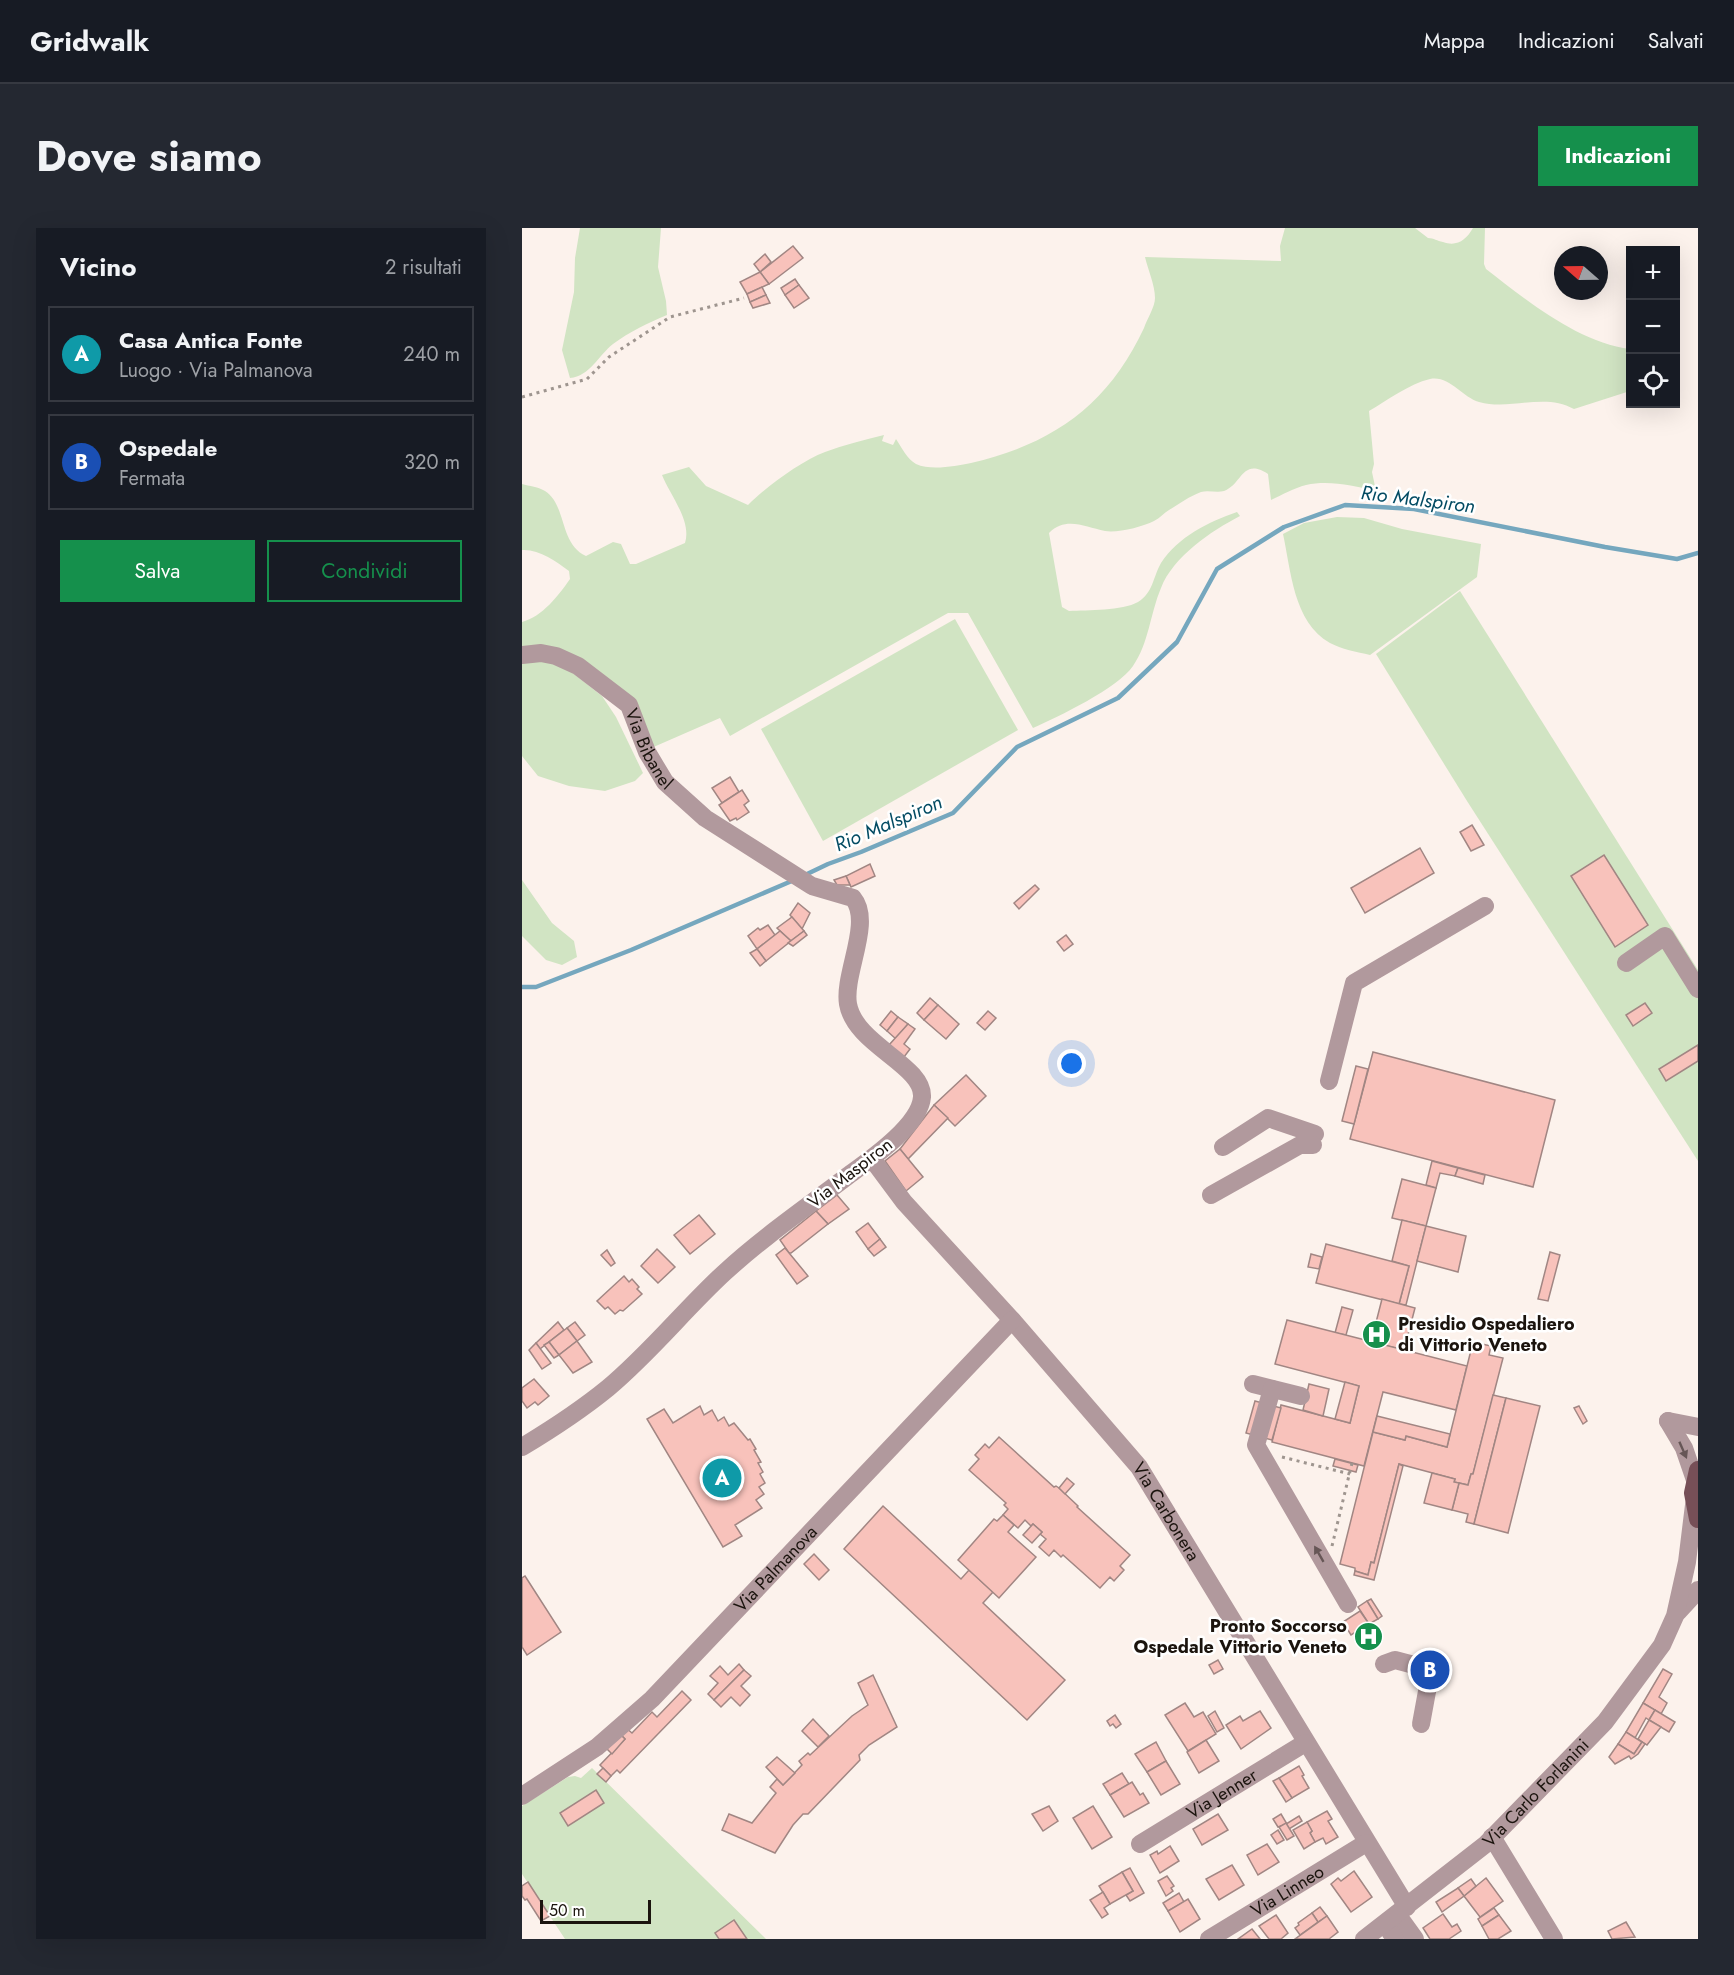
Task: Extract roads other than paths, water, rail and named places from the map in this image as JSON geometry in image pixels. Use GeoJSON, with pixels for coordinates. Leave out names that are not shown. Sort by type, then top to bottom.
{"type":"FeatureCollection","features":[{"type":"Feature","properties":{"kind":"main road"},"geometry":{"type":"LineString","coordinates":[[1696,1475],[1696,1512]]}},
{"type":"Feature","properties":{"kind":"street","name":"Via Bibanel"},"geometry":{"type":"LineString","coordinates":[[522,654],[541,653],[556,656],[578,666],[628,705],[647,752],[665,782],[705,818],[773,861]]}},
{"type":"Feature","properties":{"kind":"street","name":"Via Maspiron"},"geometry":{"type":"LineString","coordinates":[[522,1447],[564,1422],[609,1386],[723,1273],[749,1250],[872,1159],[912,1120],[918,1110],[922,1092],[915,1076],[879,1048],[857,1024],[848,1004],[849,983],[859,927],[860,912],[856,901],[850,895],[812,886],[773,861]]}},
{"type":"Feature","properties":{"kind":"street"},"geometry":{"type":"LineString","coordinates":[[1329,1081],[1354,983],[1485,906]]}},
{"type":"Feature","properties":{"kind":"street"},"geometry":{"type":"LineString","coordinates":[[1626,963],[1665,936],[1698,989]]}},
{"type":"Feature","properties":{"kind":"street"},"geometry":{"type":"LineString","coordinates":[[1211,1195],[1314,1139],[1268,1119],[1223,1147]]}},
{"type":"Feature","properties":{"kind":"street","name":"Via Carbonera"},"geometry":{"type":"LineString","coordinates":[[872,1159],[904,1202],[1012,1320],[1138,1467],[1366,1842],[1396,1915]]}},
{"type":"Feature","properties":{"kind":"street","name":"Via Palmanova"},"geometry":{"type":"LineString","coordinates":[[522,1796],[597,1747],[652,1699],[1012,1320]]}},
{"type":"Feature","properties":{"kind":"street"},"geometry":{"type":"LineString","coordinates":[[1252,1384],[1301,1396]]}},
{"type":"Feature","properties":{"kind":"street"},"geometry":{"type":"LineString","coordinates":[[1272,1389],[1256,1445],[1348,1604]]}},
{"type":"Feature","properties":{"kind":"street"},"geometry":{"type":"LineString","coordinates":[[1696,1475],[1668,1421],[1698,1427]]}},
{"type":"Feature","properties":{"kind":"street","name":"Via Carlo Forlanini"},"geometry":{"type":"LineString","coordinates":[[1364,1939],[1492,1837],[1605,1722],[1662,1644],[1675,1616],[1696,1512]]}},
{"type":"Feature","properties":{"kind":"street","name":"Via Carlo Forlanini"},"geometry":{"type":"LineString","coordinates":[[1675,1616],[1698,1590]]}},
{"type":"Feature","properties":{"kind":"street"},"geometry":{"type":"LineString","coordinates":[[1384,1664],[1395,1660],[1414,1665],[1428,1686],[1421,1724]]}},
{"type":"Feature","properties":{"kind":"street","name":"Via Jenner"},"geometry":{"type":"LineString","coordinates":[[1140,1844],[1305,1743]]}},
{"type":"Feature","properties":{"kind":"street"},"geometry":{"type":"LineString","coordinates":[[1492,1837],[1554,1939]]}},
{"type":"Feature","properties":{"kind":"street","name":"Via Linneo"},"geometry":{"type":"LineString","coordinates":[[1209,1939],[1366,1842]]}},
{"type":"Feature","properties":{"kind":"street"},"geometry":{"type":"LineString","coordinates":[[1395,1939],[1396,1915]]}},
{"type":"Feature","properties":{"kind":"street"},"geometry":{"type":"LineString","coordinates":[[1396,1915],[1415,1939]]}},
{"type":"Feature","properties":{"kind":"waterway","name":"Rio Malspiron"},"geometry":{"type":"LineString","coordinates":[[805,875],[953,813],[1017,747],[1118,698],[1177,642],[1217,569],[1284,527],[1345,505],[1414,509],[1677,559],[1698,553]]}},
{"type":"Feature","properties":{"kind":"waterway","name":"Rio Malspiron"},"geometry":{"type":"LineString","coordinates":[[522,987],[536,987],[631,950],[794,880]]}},
{"type":"Feature","properties":{"kind":"place","name":"Presidio Ospedaliero di Vittorio Veneto"},"geometry":{"type":"Point","coordinates":[1377,1334]}},
{"type":"Feature","properties":{"kind":"place","name":"Casa Antica Fonte"},"geometry":{"type":"Point","coordinates":[722,1478]}},
{"type":"Feature","properties":{"kind":"place","name":"Pronto Soccorso Ospedale Vittorio Veneto"},"geometry":{"type":"Point","coordinates":[1368,1636]}},
{"type":"Feature","properties":{"kind":"place","name":"Ospedale"},"geometry":{"type":"Point","coordinates":[1430,1670]}}]}
